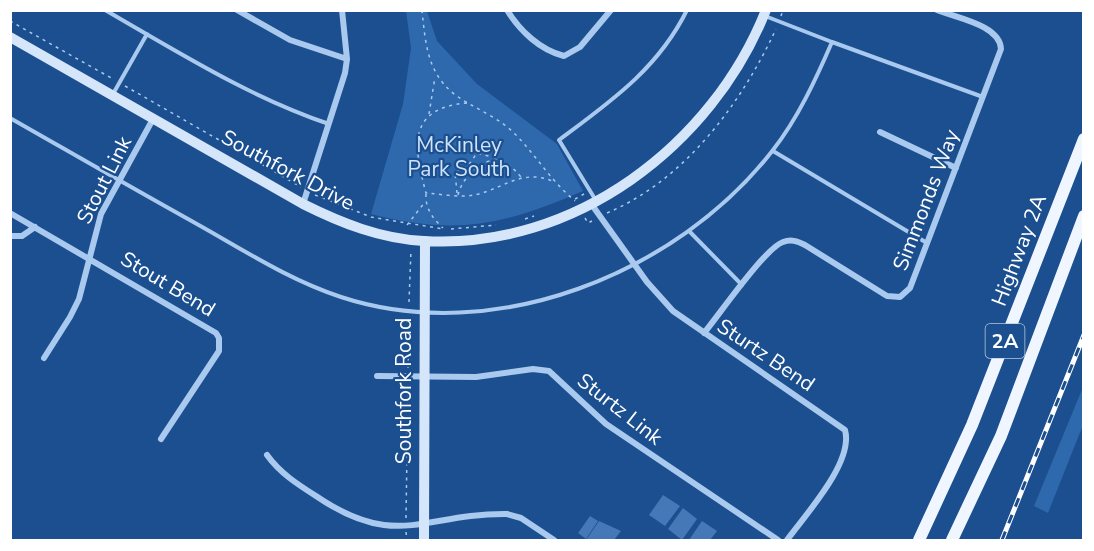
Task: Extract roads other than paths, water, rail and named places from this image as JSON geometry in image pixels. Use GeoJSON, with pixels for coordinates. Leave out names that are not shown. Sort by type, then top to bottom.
{"type":"FeatureCollection","features":[{"type":"Feature","properties":{"kind":"main road","name":"Highway 2A"},"geometry":{"type":"LineString","coordinates":[[919,540],[972,425],[1083,139]]}},
{"type":"Feature","properties":{"kind":"main road","name":"2A"},"geometry":{"type":"LineString","coordinates":[[952,540],[1001,436],[1083,216]]}},
{"type":"Feature","properties":{"kind":"street"},"geometry":{"type":"LineString","coordinates":[[237,10],[290,40],[347,59]]}},
{"type":"Feature","properties":{"kind":"street"},"geometry":{"type":"LineString","coordinates":[[303,204],[343,84],[347,59],[342,10]]}},
{"type":"Feature","properties":{"kind":"street"},"geometry":{"type":"LineString","coordinates":[[507,10],[525,34],[548,50],[564,56],[580,47],[611,10]]}},
{"type":"Feature","properties":{"kind":"street","name":"Simmonds Way"},"geometry":{"type":"LineString","coordinates":[[704,333],[772,249],[784,241],[792,240],[805,245],[887,296],[900,297],[910,288],[1001,49],[998,37],[986,29],[937,10]]}},
{"type":"Feature","properties":{"kind":"street","name":"Southfork Drive"},"geometry":{"type":"LineString","coordinates":[[10,36],[303,204],[363,230],[425,241],[453,241],[516,232],[563,218],[594,204],[661,157],[696,122],[731,77],[765,13]]}},
{"type":"Feature","properties":{"kind":"street","name":"Stout Link"},"geometry":{"type":"LineString","coordinates":[[44,358],[75,308],[100,214],[153,119]]}},
{"type":"Feature","properties":{"kind":"street"},"geometry":{"type":"LineString","coordinates":[[880,132],[956,168]]}},
{"type":"Feature","properties":{"kind":"street","name":"Sturtz Bend"},"geometry":{"type":"LineString","coordinates":[[594,204],[635,265],[664,302],[704,333],[845,430],[848,439],[845,456],[788,540]]}},
{"type":"Feature","properties":{"kind":"street"},"geometry":{"type":"LineString","coordinates":[[10,213],[88,257]]}},
{"type":"Feature","properties":{"kind":"street"},"geometry":{"type":"LineString","coordinates":[[10,236],[22,236],[35,227]]}},
{"type":"Feature","properties":{"kind":"street","name":"Southfork Road"},"geometry":{"type":"LineString","coordinates":[[424,540],[422,525],[425,241]]}},
{"type":"Feature","properties":{"kind":"street","name":"Stout Bend"},"geometry":{"type":"LineString","coordinates":[[88,257],[210,327],[219,338],[219,351],[215,359],[161,439]]}},
{"type":"Feature","properties":{"kind":"street","name":"Sturtz Link"},"geometry":{"type":"LineString","coordinates":[[377,376],[476,377],[533,369],[549,371],[606,424],[778,540]]}},
{"type":"Feature","properties":{"kind":"street"},"geometry":{"type":"LineString","coordinates":[[267,455],[288,478],[354,518],[389,526],[422,525],[507,514],[521,518],[554,540]]}},
{"type":"Feature","properties":{"kind":"lane"},"geometry":{"type":"LineString","coordinates":[[105,10],[252,94],[330,125]]}},
{"type":"Feature","properties":{"kind":"lane"},"geometry":{"type":"LineString","coordinates":[[594,204],[590,191],[559,140],[623,93],[673,39],[687,10]]}},
{"type":"Feature","properties":{"kind":"lane"},"geometry":{"type":"LineString","coordinates":[[765,13],[832,42],[983,97]]}},
{"type":"Feature","properties":{"kind":"lane"},"geometry":{"type":"LineString","coordinates":[[112,96],[147,34]]}},
{"type":"Feature","properties":{"kind":"lane"},"geometry":{"type":"LineString","coordinates":[[10,117],[308,285],[370,305],[424,313],[525,306],[635,265],[690,232],[739,188],[773,151],[816,80],[832,42]]}},
{"type":"Feature","properties":{"kind":"lane"},"geometry":{"type":"LineString","coordinates":[[773,151],[928,243]]}},
{"type":"Feature","properties":{"kind":"lane"},"geometry":{"type":"LineString","coordinates":[[690,232],[742,286]]}},
{"type":"Feature","properties":{"kind":"railway"},"geometry":{"type":"LineString","coordinates":[[1002,540],[1084,335]]}},
{"type":"Feature","properties":{"kind":"park label","name":"McKinley Park South"},"geometry":{"type":"Point","coordinates":[459,157]}}]}
